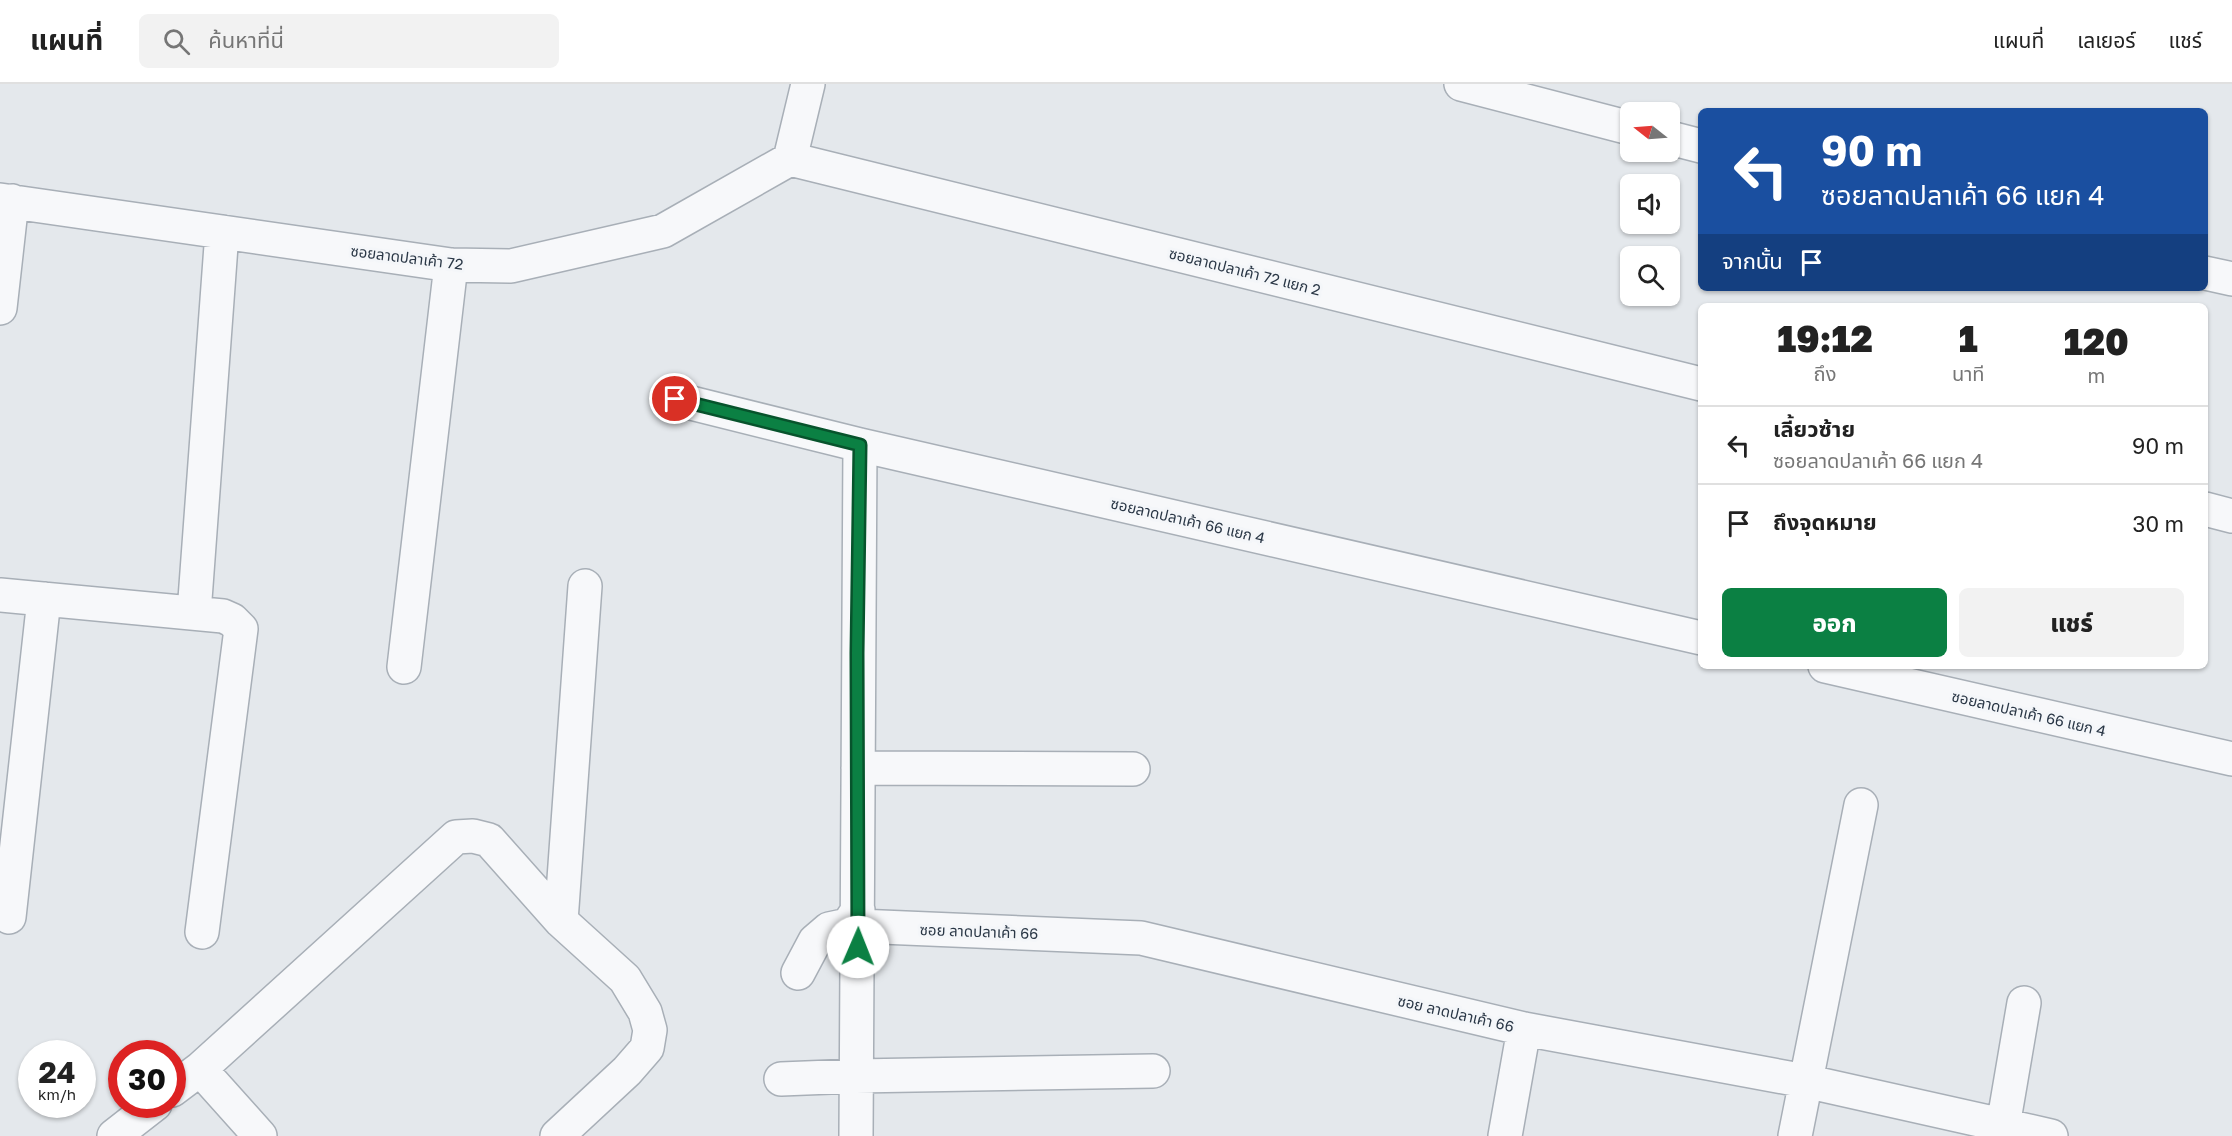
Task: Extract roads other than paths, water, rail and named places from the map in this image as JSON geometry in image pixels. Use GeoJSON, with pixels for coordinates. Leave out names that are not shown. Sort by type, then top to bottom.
{"type":"FeatureCollection","features":[{"type":"Feature","properties":{"kind":"street"},"geometry":{"type":"LineString","coordinates":[[790,159],[808,84]]}},
{"type":"Feature","properties":{"kind":"street"},"geometry":{"type":"LineString","coordinates":[[1461,84],[1620,125]]}},
{"type":"Feature","properties":{"kind":"street"},"geometry":{"type":"LineString","coordinates":[[1680,141],[1698,145]]}},
{"type":"Feature","properties":{"kind":"street","name":"ซอยลาดปลาเค้า 72"},"geometry":{"type":"LineString","coordinates":[[6,200],[451,265],[511,266],[663,231],[790,159]]}},
{"type":"Feature","properties":{"kind":"street","name":"ซอยลาดปลาเค้า 72 แยก 2"},"geometry":{"type":"LineString","coordinates":[[790,159],[1698,383]]}},
{"type":"Feature","properties":{"kind":"street"},"geometry":{"type":"LineString","coordinates":[[0,308],[6,200]]}},
{"type":"Feature","properties":{"kind":"street"},"geometry":{"type":"LineString","coordinates":[[194,613],[222,231]]}},
{"type":"Feature","properties":{"kind":"street"},"geometry":{"type":"LineString","coordinates":[[404,667],[451,265]]}},
{"type":"Feature","properties":{"kind":"street"},"geometry":{"type":"LineString","coordinates":[[2208,274],[2232,279]]}},
{"type":"Feature","properties":{"kind":"street","name":"ซอยลาดปลาเค้า 66 แยก 4"},"geometry":{"type":"LineString","coordinates":[[675,399],[860,445],[1698,637]]}},
{"type":"Feature","properties":{"kind":"street"},"geometry":{"type":"LineString","coordinates":[[856,1136],[860,445]]}},
{"type":"Feature","properties":{"kind":"street"},"geometry":{"type":"LineString","coordinates":[[2208,510],[2232,516]]}},
{"type":"Feature","properties":{"kind":"street"},"geometry":{"type":"LineString","coordinates":[[561,921],[585,586]]}},
{"type":"Feature","properties":{"kind":"street"},"geometry":{"type":"LineString","coordinates":[[0,595],[223,616],[232,620],[241,629],[202,932]]}},
{"type":"Feature","properties":{"kind":"street"},"geometry":{"type":"LineString","coordinates":[[9,917],[44,599]]}},
{"type":"Feature","properties":{"kind":"street","name":"ซอยลาดปลาเค้า 66 แยก 4"},"geometry":{"type":"LineString","coordinates":[[1838,669],[2232,759]]}},
{"type":"Feature","properties":{"kind":"street"},"geometry":{"type":"LineString","coordinates":[[858,768],[1133,769]]}},
{"type":"Feature","properties":{"kind":"street"},"geometry":{"type":"LineString","coordinates":[[1795,1136],[1861,805]]}},
{"type":"Feature","properties":{"kind":"street"},"geometry":{"type":"LineString","coordinates":[[186,1080],[456,837],[473,836],[489,840],[561,921],[625,979],[645,1012],[650,1030],[647,1048],[627,1071],[557,1136]]}},
{"type":"Feature","properties":{"kind":"street"},"geometry":{"type":"LineString","coordinates":[[798,973],[815,941],[829,929],[848,925],[858,918]]}},
{"type":"Feature","properties":{"kind":"street","name":"ซอย ลาดปลาเค้า 66"},"geometry":{"type":"LineString","coordinates":[[858,918],[1141,938],[1524,1029],[1805,1081],[2051,1136]]}},
{"type":"Feature","properties":{"kind":"street"},"geometry":{"type":"LineString","coordinates":[[2003,1126],[2024,1003]]}},
{"type":"Feature","properties":{"kind":"street"},"geometry":{"type":"LineString","coordinates":[[1505,1136],[1524,1029]]}},
{"type":"Feature","properties":{"kind":"street"},"geometry":{"type":"LineString","coordinates":[[200,1069],[260,1136]]}},
{"type":"Feature","properties":{"kind":"street"},"geometry":{"type":"LineString","coordinates":[[782,1079],[1153,1071]]}},
{"type":"Feature","properties":{"kind":"street"},"geometry":{"type":"LineString","coordinates":[[114,1136],[137,1118]]}}]}
